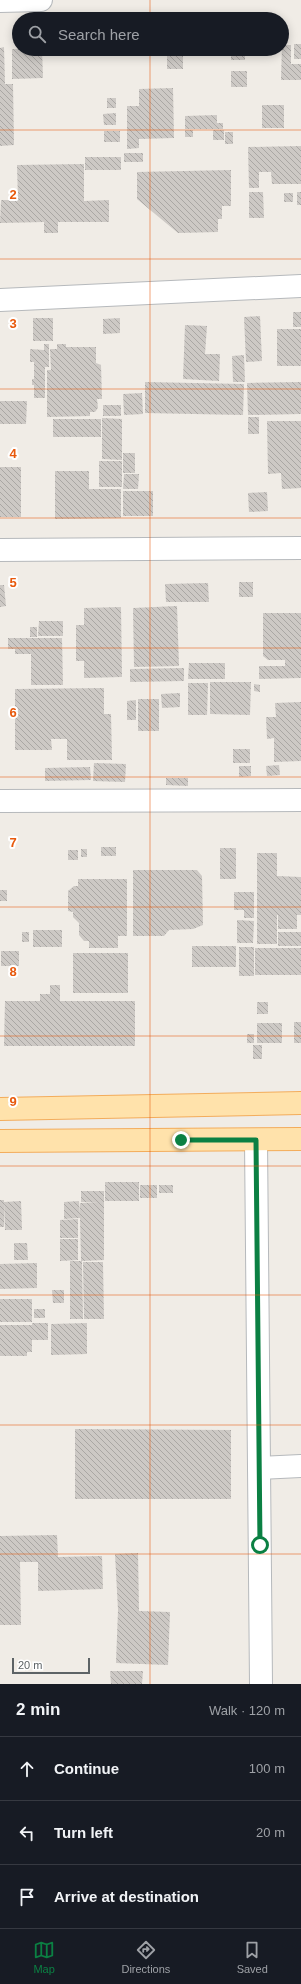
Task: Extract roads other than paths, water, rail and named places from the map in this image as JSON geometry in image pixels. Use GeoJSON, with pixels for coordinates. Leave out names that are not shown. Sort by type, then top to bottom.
{"type":"FeatureCollection","features":[{"type":"Feature","properties":{"kind":"main road"},"geometry":{"type":"LineString","coordinates":[[0,1109],[301,1103]]}},
{"type":"Feature","properties":{"kind":"main road"},"geometry":{"type":"LineString","coordinates":[[0,1141],[301,1139]]}},
{"type":"Feature","properties":{"kind":"street"},"geometry":{"type":"LineString","coordinates":[[0,0],[41,0]]}},
{"type":"Feature","properties":{"kind":"street"},"geometry":{"type":"LineString","coordinates":[[0,300],[301,286]]}},
{"type":"Feature","properties":{"kind":"street"},"geometry":{"type":"LineString","coordinates":[[0,550],[301,548]]}},
{"type":"Feature","properties":{"kind":"street"},"geometry":{"type":"LineString","coordinates":[[0,800],[301,800]]}},
{"type":"Feature","properties":{"kind":"street"},"geometry":{"type":"LineString","coordinates":[[256,1140],[261,1684]]}},
{"type":"Feature","properties":{"kind":"street"},"geometry":{"type":"LineString","coordinates":[[259,1468],[301,1466]]}}]}
